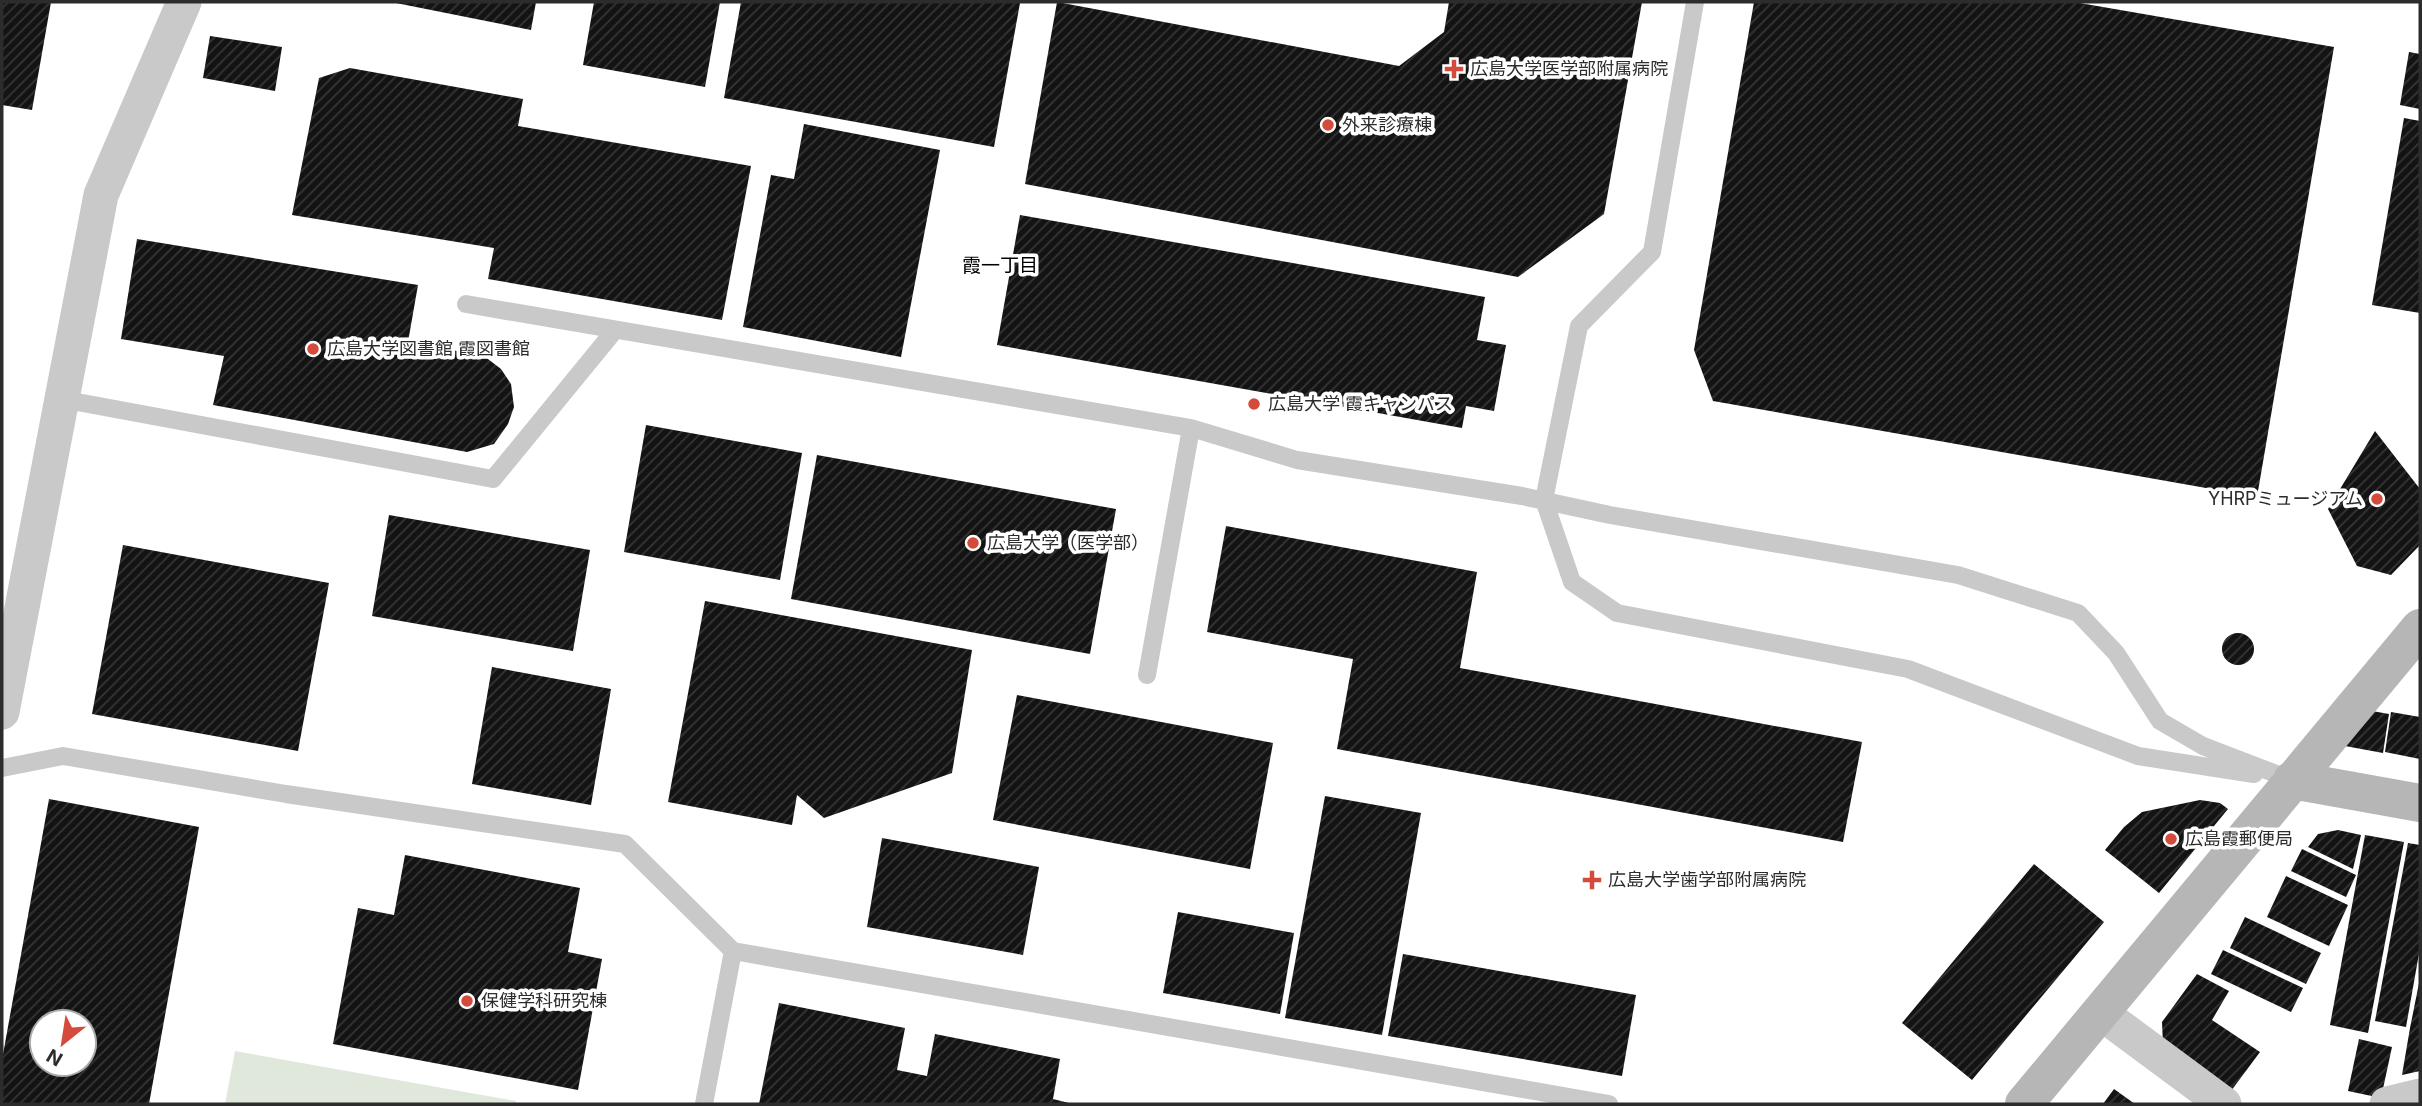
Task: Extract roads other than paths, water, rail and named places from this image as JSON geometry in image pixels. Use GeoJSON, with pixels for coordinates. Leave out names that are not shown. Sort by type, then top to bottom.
{"type":"FeatureCollection","features":[{"type":"Feature","properties":{"kind":"street"},"geometry":{"type":"LineString","coordinates":[[2,712],[101,195],[184,2]]}},
{"type":"Feature","properties":{"kind":"street"},"geometry":{"type":"LineString","coordinates":[[2024,1104],[2420,628]]}},
{"type":"Feature","properties":{"kind":"street"},"geometry":{"type":"LineString","coordinates":[[2292,780],[2420,803]]}},
{"type":"Feature","properties":{"kind":"street"},"geometry":{"type":"LineString","coordinates":[[2101,1013],[2224,1104]]}},
{"type":"Feature","properties":{"kind":"street"},"geometry":{"type":"LineString","coordinates":[[2387,1104],[2420,1096]]}},
{"type":"Feature","properties":{"kind":"lane"},"geometry":{"type":"LineString","coordinates":[[1695,2],[1652,252],[1579,326],[1544,500],[1572,582],[1617,613],[1908,669],[2138,756],[2292,780]]}},
{"type":"Feature","properties":{"kind":"lane"},"geometry":{"type":"LineString","coordinates":[[466,304],[1191,428],[1297,460],[1544,500],[1610,515],[1958,575],[2078,613],[2116,653],[2160,721],[2203,746],[2292,780]]}},
{"type":"Feature","properties":{"kind":"lane"},"geometry":{"type":"LineString","coordinates":[[61,399],[493,479],[615,330]]}},
{"type":"Feature","properties":{"kind":"lane"},"geometry":{"type":"LineString","coordinates":[[1147,675],[1191,428]]}},
{"type":"Feature","properties":{"kind":"lane"},"geometry":{"type":"LineString","coordinates":[[2,768],[63,756],[286,794],[625,844],[733,951],[1609,1104]]}},
{"type":"Feature","properties":{"kind":"lane"},"geometry":{"type":"LineString","coordinates":[[704,1104],[733,951]]}},
{"type":"Feature","properties":{"kind":"place","name":"広島大学医学部附属病院"},"geometry":{"type":"Point","coordinates":[1454,69]}},
{"type":"Feature","properties":{"kind":"place","name":"外来診療棟"},"geometry":{"type":"Point","coordinates":[1328,125]}},
{"type":"Feature","properties":{"kind":"place","name":"広島大学図書館 霞図書館"},"geometry":{"type":"Point","coordinates":[313,349]}},
{"type":"Feature","properties":{"kind":"place","name":"広島大学 霞キャンパス"},"geometry":{"type":"Point","coordinates":[1254,404]}},
{"type":"Feature","properties":{"kind":"place","name":"YHRPミュージアム"},"geometry":{"type":"Point","coordinates":[2377,499]}},
{"type":"Feature","properties":{"kind":"place","name":"広島大学（医学部）"},"geometry":{"type":"Point","coordinates":[973,543]}},
{"type":"Feature","properties":{"kind":"place","name":"広島霞郵便局"},"geometry":{"type":"Point","coordinates":[2171,839]}},
{"type":"Feature","properties":{"kind":"place","name":"広島大学歯学部附属病院"},"geometry":{"type":"Point","coordinates":[1592,880]}},
{"type":"Feature","properties":{"kind":"place","name":"保健学科研究棟"},"geometry":{"type":"Point","coordinates":[467,1001]}},
{"type":"Feature","properties":{"kind":"district","name":"霞一丁目"},"geometry":{"type":"Point","coordinates":[1000,265]}}]}
